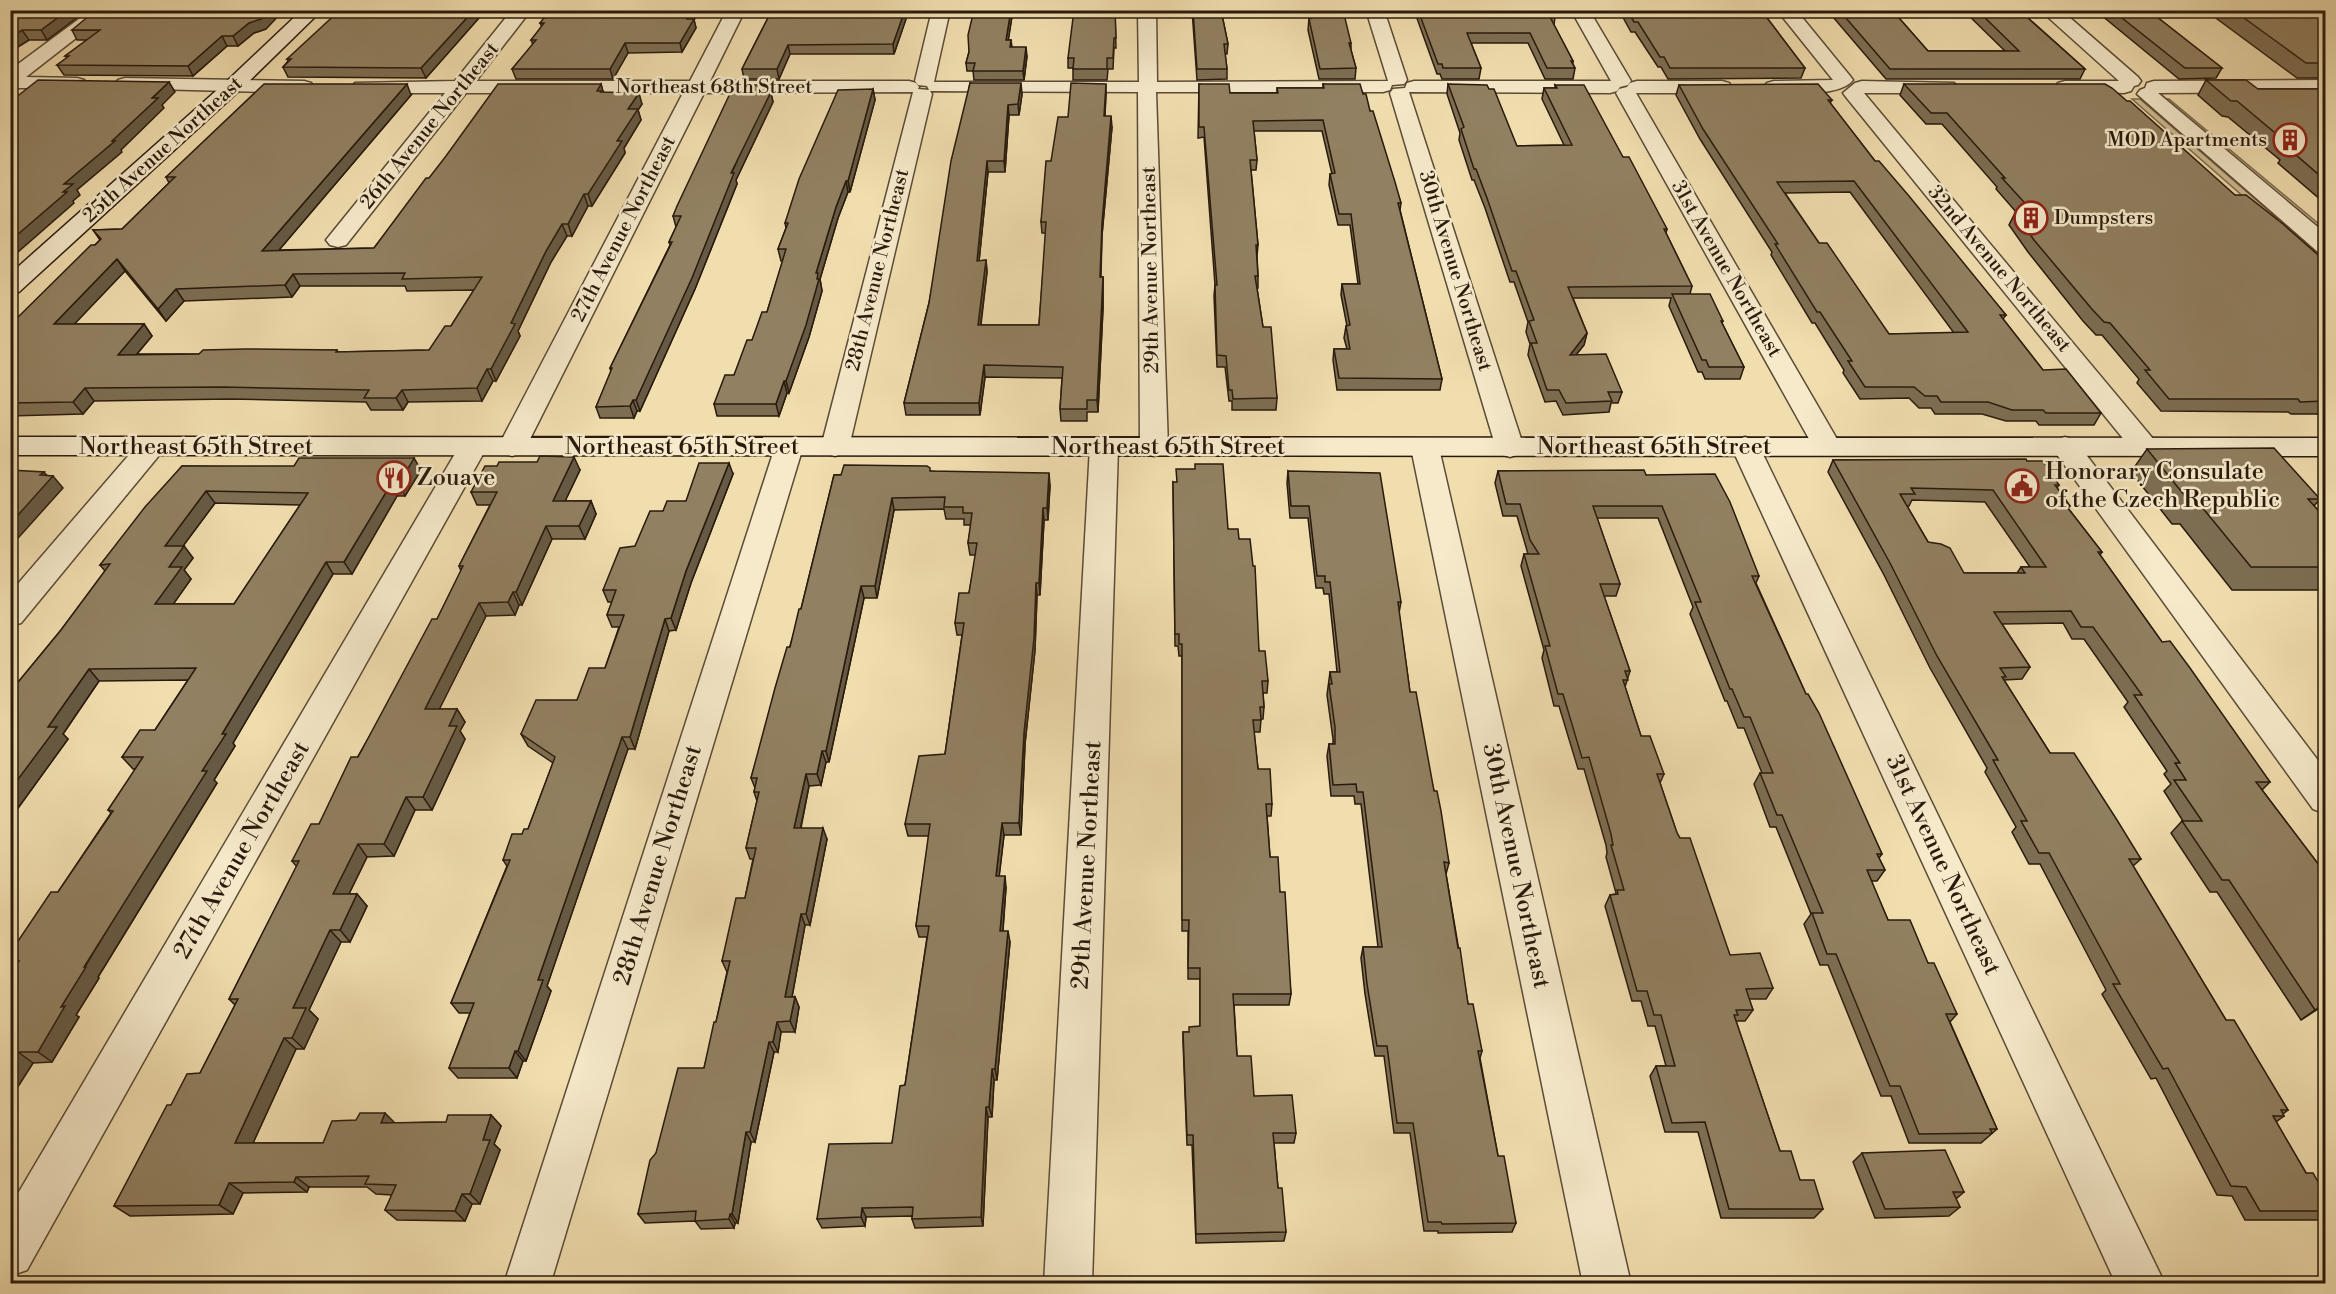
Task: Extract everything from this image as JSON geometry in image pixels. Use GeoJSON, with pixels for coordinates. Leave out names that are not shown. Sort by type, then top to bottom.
{"type":"FeatureCollection","features":[{"type":"Feature","properties":{"kind":"street"},"geometry":{"type":"LineString","coordinates":[[13,81],[103,10]]}},
{"type":"Feature","properties":{"kind":"street","name":"25th Avenue Northeast"},"geometry":{"type":"LineString","coordinates":[[10,287],[233,86],[313,10]]}},
{"type":"Feature","properties":{"kind":"street","name":"26th Avenue Northeast"},"geometry":{"type":"LineString","coordinates":[[338,240],[522,10]]}},
{"type":"Feature","properties":{"kind":"street","name":"27th Avenue Northeast"},"geometry":{"type":"LineString","coordinates":[[512,447],[736,10]]}},
{"type":"Feature","properties":{"kind":"street","name":"28th Avenue Northeast"},"geometry":{"type":"LineString","coordinates":[[835,447],[941,10]]}},
{"type":"Feature","properties":{"kind":"street","name":"29th Avenue Northeast"},"geometry":{"type":"LineString","coordinates":[[1147,10],[1154,447]]}},
{"type":"Feature","properties":{"kind":"street","name":"30th Avenue Northeast"},"geometry":{"type":"LineString","coordinates":[[1375,10],[1510,448]]}},
{"type":"Feature","properties":{"kind":"street","name":"31st Avenue Northeast"},"geometry":{"type":"LineString","coordinates":[[1580,10],[1827,446]]}},
{"type":"Feature","properties":{"kind":"street","name":"32nd Avenue Northeast"},"geometry":{"type":"LineString","coordinates":[[1786,10],[2144,446]]}},
{"type":"Feature","properties":{"kind":"street"},"geometry":{"type":"LineString","coordinates":[[2049,10],[2325,247]]}},
{"type":"Feature","properties":{"kind":"street"},"geometry":{"type":"LineString","coordinates":[[13,81],[325,87]]}},
{"type":"Feature","properties":{"kind":"street"},"geometry":{"type":"LineString","coordinates":[[2046,87],[2325,86]]}},
{"type":"Feature","properties":{"kind":"street","name":"Northeast 68th Street"},"geometry":{"type":"LineString","coordinates":[[347,87],[1970,87]]}},
{"type":"Feature","properties":{"kind":"street","name":"Northeast 65th Street"},"geometry":{"type":"LineString","coordinates":[[10,446],[2325,447]]}},
{"type":"Feature","properties":{"kind":"street","name":"31st Avenue Northeast"},"geometry":{"type":"LineString","coordinates":[[1745,446],[2140,1284]]}},
{"type":"Feature","properties":{"kind":"street"},"geometry":{"type":"LineString","coordinates":[[2065,446],[2325,799]]}},
{"type":"Feature","properties":{"kind":"street"},"geometry":{"type":"LineString","coordinates":[[10,615],[151,447]]}},
{"type":"Feature","properties":{"kind":"street","name":"27th Avenue Northeast"},"geometry":{"type":"LineString","coordinates":[[10,1253],[473,447]]}},
{"type":"Feature","properties":{"kind":"street","name":"28th Avenue Northeast"},"geometry":{"type":"LineString","coordinates":[[527,1283],[789,447]]}},
{"type":"Feature","properties":{"kind":"street","name":"29th Avenue Northeast"},"geometry":{"type":"LineString","coordinates":[[1068,1284],[1104,447]]}},
{"type":"Feature","properties":{"kind":"street","name":"30th Avenue Northeast"},"geometry":{"type":"LineString","coordinates":[[1425,448],[1607,1284]]}},
{"type":"Feature","properties":{"kind":"shaded area"},"geometry":{"type":"Polygon","coordinates":[[[2132,99],[2140,99],[2278,219],[2269,219],[2132,99]]]}},
{"type":"Feature","properties":{"kind":"shaded area"},"geometry":{"type":"Polygon","coordinates":[[[2161,99],[2169,99],[2325,229],[2325,238],[2161,99]]]}},
{"type":"Feature","properties":{"kind":"building"},"geometry":{"type":"Polygon","coordinates":[[[10,10],[68,10],[41,30],[22,30],[10,38],[10,10]]]}},
{"type":"Feature","properties":{"kind":"building"},"geometry":{"type":"Polygon","coordinates":[[[96,10],[270,10],[261,19],[249,23],[233,36],[222,36],[188,66],[57,65],[69,56],[65,56],[100,30],[72,30],[96,10]]]}},
{"type":"Feature","properties":{"kind":"building"},"geometry":{"type":"Polygon","coordinates":[[[340,10],[474,10],[421,68],[283,67],[291,59],[287,59],[340,10]]]}},
{"type":"Feature","properties":{"kind":"building"},"geometry":{"type":"Polygon","coordinates":[[[550,10],[692,10],[687,19],[694,19],[680,43],[625,43],[610,69],[512,69],[536,40],[531,40],[544,23],[540,23],[550,10]]]}},
{"type":"Feature","properties":{"kind":"building"},"geometry":{"type":"Polygon","coordinates":[[[772,10],[905,10],[893,44],[788,45],[777,69],[742,69],[772,10]]]}},
{"type":"Feature","properties":{"kind":"building"},"geometry":{"type":"Polygon","coordinates":[[[974,10],[1011,10],[1006,40],[1011,40],[1010,47],[1026,47],[1023,71],[973,71],[975,63],[966,63],[969,52],[968,35],[974,10]]]}},
{"type":"Feature","properties":{"kind":"building"},"geometry":{"type":"Polygon","coordinates":[[[1074,10],[1115,10],[1116,38],[1114,38],[1113,58],[1107,58],[1107,69],[1073,69],[1074,58],[1068,58],[1074,10]]]}},
{"type":"Feature","properties":{"kind":"building"},"geometry":{"type":"Polygon","coordinates":[[[1193,10],[1221,10],[1228,44],[1224,44],[1227,69],[1197,69],[1193,10]]]}},
{"type":"Feature","properties":{"kind":"building"},"geometry":{"type":"Polygon","coordinates":[[[1329,10],[1343,10],[1356,68],[1320,69],[1309,19],[1329,10]]]}},
{"type":"Feature","properties":{"kind":"building"},"geometry":{"type":"Polygon","coordinates":[[[1418,10],[1552,10],[1555,17],[1550,17],[1575,68],[1547,68],[1530,33],[1467,33],[1481,68],[1443,68],[1442,64],[1438,64],[1418,10]]]}},
{"type":"Feature","properties":{"kind":"building"},"geometry":{"type":"Polygon","coordinates":[[[1627,10],[1761,10],[1805,68],[1670,68],[1627,10]]]}},
{"type":"Feature","properties":{"kind":"building"},"geometry":{"type":"Polygon","coordinates":[[[1839,10],[1892,10],[1928,51],[2019,51],[1977,10],[2019,10],[2085,69],[1890,69],[1839,10]]]}},
{"type":"Feature","properties":{"kind":"building"},"geometry":{"type":"Polygon","coordinates":[[[2112,10],[2148,10],[2222,68],[2185,68],[2112,10]]]}},
{"type":"Feature","properties":{"kind":"building"},"geometry":{"type":"Polygon","coordinates":[[[2233,10],[2325,10],[2325,63],[2306,63],[2233,10]]]}},
{"type":"Feature","properties":{"kind":"building"},"geometry":{"type":"Polygon","coordinates":[[[38,80],[169,82],[152,98],[158,98],[112,141],[115,141],[64,184],[73,184],[63,192],[67,192],[10,241],[10,102],[38,80]]]}},
{"type":"Feature","properties":{"kind":"building"},"geometry":{"type":"Polygon","coordinates":[[[2206,80],[2246,80],[2258,89],[2325,89],[2325,180],[2288,148],[2293,148],[2237,101],[2231,101],[2206,80]]]}},
{"type":"Feature","properties":{"kind":"building"},"geometry":{"type":"Polygon","coordinates":[[[970,83],[1021,83],[1018,104],[1008,105],[1004,161],[987,161],[977,261],[986,260],[978,325],[1039,325],[1046,222],[1041,222],[1046,161],[1051,161],[1058,117],[1068,117],[1071,83],[1106,84],[1104,116],[1111,116],[1102,223],[1100,277],[1103,277],[1097,400],[1087,400],[1087,409],[1060,409],[1063,367],[984,365],[979,403],[904,403],[929,303],[951,161],[970,83]]]}},
{"type":"Feature","properties":{"kind":"building"},"geometry":{"type":"Polygon","coordinates":[[[264,84],[407,84],[262,251],[374,248],[426,178],[429,178],[446,156],[498,84],[601,84],[597,91],[639,93],[628,109],[638,109],[617,141],[622,141],[588,194],[584,194],[568,224],[562,224],[546,251],[511,323],[515,324],[491,369],[487,369],[477,388],[402,390],[396,398],[364,398],[369,390],[223,387],[85,388],[73,402],[10,403],[10,325],[91,245],[95,245],[101,239],[93,230],[122,229],[175,177],[166,177],[264,84]],[[117,259],[54,324],[144,324],[118,355],[199,354],[203,350],[245,349],[337,350],[336,352],[429,350],[445,326],[451,326],[482,277],[402,279],[405,273],[293,274],[285,285],[176,289],[158,309],[117,259]]]}},
{"type":"Feature","properties":{"kind":"building"},"geometry":{"type":"Polygon","coordinates":[[[1199,84],[1229,84],[1230,93],[1278,93],[1277,88],[1324,88],[1323,84],[1360,84],[1363,94],[1366,94],[1370,111],[1373,111],[1401,203],[1398,203],[1442,379],[1339,378],[1334,349],[1350,349],[1346,326],[1350,325],[1342,284],[1360,284],[1351,214],[1339,214],[1330,174],[1335,173],[1323,120],[1253,121],[1257,160],[1250,160],[1258,245],[1256,245],[1258,276],[1255,276],[1263,327],[1271,327],[1277,398],[1233,399],[1232,390],[1229,390],[1226,356],[1217,355],[1215,285],[1217,285],[1204,127],[1199,127],[1199,84]]]}},
{"type":"Feature","properties":{"kind":"building"},"geometry":{"type":"Polygon","coordinates":[[[1448,84],[1487,85],[1489,89],[1494,89],[1517,146],[1572,145],[1544,88],[1557,88],[1555,85],[1584,85],[1623,157],[1629,157],[1667,229],[1664,229],[1692,286],[1568,287],[1587,333],[1570,355],[1606,354],[1622,392],[1608,392],[1612,401],[1566,403],[1559,390],[1547,390],[1531,343],[1537,343],[1529,321],[1534,320],[1516,271],[1512,271],[1487,198],[1476,169],[1474,169],[1461,129],[1464,127],[1448,84]]]}},
{"type":"Feature","properties":{"kind":"building"},"geometry":{"type":"Polygon","coordinates":[[[1818,84],[1875,161],[1879,161],[1909,196],[2006,315],[2000,315],[2043,370],[2066,369],[2101,413],[2046,413],[2043,410],[2012,410],[1988,402],[1941,402],[1937,396],[1925,396],[1914,387],[1865,387],[1848,361],[1852,361],[1820,312],[1817,312],[1775,244],[1778,244],[1703,129],[1679,85],[1818,84]],[[1854,181],[1777,182],[1819,243],[1827,243],[1889,334],[1968,332],[1854,181]]]}},
{"type":"Feature","properties":{"kind":"building"},"geometry":{"type":"Polygon","coordinates":[[[1904,84],[2105,84],[2130,101],[2235,195],[2246,195],[2325,261],[2325,401],[2169,399],[2145,370],[2150,370],[2110,323],[2104,322],[2091,308],[2034,240],[2015,213],[2034,213],[2002,178],[2005,178],[1947,113],[1931,113],[1904,84]]]}},
{"type":"Feature","properties":{"kind":"building"},"geometry":{"type":"Polygon","coordinates":[[[734,85],[769,85],[766,92],[771,92],[731,173],[734,173],[692,278],[636,400],[633,400],[630,406],[596,407],[612,368],[610,368],[672,242],[669,242],[681,216],[673,216],[734,85]]]}},
{"type":"Feature","properties":{"kind":"building"},"geometry":{"type":"Polygon","coordinates":[[[873,89],[848,181],[846,181],[836,207],[816,273],[819,279],[806,325],[776,404],[714,404],[725,375],[734,375],[747,340],[752,340],[762,312],[767,312],[786,249],[778,249],[788,223],[785,223],[799,179],[838,90],[873,89]]]}},
{"type":"Feature","properties":{"kind":"building"},"geometry":{"type":"Polygon","coordinates":[[[1672,294],[1710,294],[1744,367],[1709,367],[1706,360],[1702,360],[1672,294]]]}},
{"type":"Feature","properties":{"kind":"building"},"geometry":{"type":"Polygon","coordinates":[[[2274,448],[2320,499],[2308,499],[2325,518],[2325,567],[2251,567],[2197,501],[2189,501],[2147,449],[2274,448]]]}},
{"type":"Feature","properties":{"kind":"building"},"geometry":{"type":"Polygon","coordinates":[[[540,456],[574,457],[553,501],[591,501],[579,526],[546,526],[516,592],[513,592],[508,602],[479,603],[425,709],[457,709],[449,726],[457,726],[423,797],[406,797],[384,844],[358,844],[333,894],[357,894],[340,930],[330,930],[293,1008],[306,1008],[292,1038],[284,1038],[235,1143],[323,1143],[332,1121],[356,1120],[360,1113],[385,1113],[381,1123],[446,1122],[448,1115],[491,1115],[483,1140],[490,1140],[470,1194],[462,1194],[455,1211],[385,1210],[396,1185],[365,1184],[369,1176],[296,1177],[294,1182],[229,1183],[219,1205],[114,1206],[167,1105],[171,1105],[187,1074],[200,1073],[238,999],[229,999],[299,861],[292,861],[311,824],[319,824],[351,757],[358,757],[432,619],[437,619],[463,566],[459,566],[497,492],[471,492],[485,466],[497,466],[499,462],[537,462],[540,456]]]}},
{"type":"Feature","properties":{"kind":"building"},"geometry":{"type":"Polygon","coordinates":[[[299,458],[414,458],[399,484],[391,484],[344,562],[326,562],[222,734],[226,734],[202,771],[207,771],[84,967],[86,967],[61,1007],[65,1006],[38,1052],[18,1052],[10,1065],[10,974],[19,961],[10,961],[10,953],[51,892],[58,892],[113,811],[108,810],[143,757],[122,757],[140,730],[155,730],[196,668],[89,669],[48,727],[57,727],[10,790],[10,692],[61,630],[110,564],[100,565],[145,507],[182,466],[294,466],[299,458]],[[206,491],[165,546],[184,546],[169,567],[182,567],[155,604],[234,604],[308,493],[206,491]]]}},
{"type":"Feature","properties":{"kind":"building"},"geometry":{"type":"Polygon","coordinates":[[[2026,459],[2027,461],[2043,461],[2059,485],[2055,485],[2070,506],[2067,507],[2102,552],[2098,552],[2162,642],[2170,641],[2270,782],[2256,782],[2325,873],[2325,1003],[2315,1010],[2229,880],[2222,880],[2182,821],[2202,821],[2174,780],[2186,780],[2175,763],[2180,763],[2134,695],[2142,695],[2093,627],[2081,627],[2071,611],[1994,612],[2030,667],[2000,668],[2006,677],[2002,677],[2050,753],[2074,753],[2141,859],[2129,859],[2226,1020],[2234,1020],[2288,1110],[2281,1110],[2284,1116],[2273,1116],[2306,1173],[2313,1173],[2325,1194],[2325,1211],[2260,1211],[2246,1187],[2231,1186],[2168,1068],[2163,1069],[2113,984],[2120,984],[2049,853],[2039,853],[2021,821],[2027,821],[1993,760],[1998,760],[1937,656],[1890,563],[1833,460],[2026,459]],[[1911,488],[1915,494],[1900,494],[1928,542],[1950,548],[1964,573],[2025,573],[2021,567],[2046,567],[1993,490],[1911,488]]]}},
{"type":"Feature","properties":{"kind":"building"},"geometry":{"type":"Polygon","coordinates":[[[699,463],[729,463],[686,571],[671,618],[665,619],[630,737],[622,737],[538,980],[543,980],[518,1051],[515,1051],[509,1068],[449,1068],[474,1003],[451,1003],[510,860],[503,860],[512,834],[522,834],[524,829],[528,829],[555,757],[521,734],[536,700],[577,700],[589,668],[605,668],[624,615],[607,615],[616,590],[603,590],[620,548],[635,546],[650,511],[663,511],[667,501],[686,501],[699,463]]]}},
{"type":"Feature","properties":{"kind":"building"},"geometry":{"type":"Polygon","coordinates":[[[1195,464],[1223,464],[1228,529],[1238,529],[1239,539],[1250,539],[1253,566],[1255,566],[1259,651],[1265,651],[1268,681],[1262,681],[1264,707],[1260,707],[1261,720],[1253,720],[1258,769],[1270,769],[1272,804],[1266,804],[1270,857],[1278,857],[1280,892],[1285,892],[1291,994],[1233,994],[1237,1056],[1251,1056],[1254,1096],[1292,1095],[1296,1133],[1273,1133],[1278,1188],[1282,1188],[1286,1232],[1196,1234],[1193,1135],[1187,1135],[1183,1032],[1189,1032],[1189,1027],[1200,1026],[1200,968],[1188,968],[1189,920],[1182,920],[1182,644],[1179,644],[1179,634],[1175,634],[1173,482],[1177,482],[1176,469],[1195,469],[1195,464]]]}},
{"type":"Feature","properties":{"kind":"building"},"geometry":{"type":"Polygon","coordinates":[[[844,465],[927,466],[930,471],[1049,473],[1047,508],[1043,508],[1039,583],[1036,583],[1034,638],[1024,733],[1019,823],[1002,823],[996,876],[1005,876],[1000,931],[1008,931],[995,1069],[992,1069],[989,1107],[986,1107],[981,1217],[912,1219],[913,1207],[862,1208],[861,1217],[817,1219],[829,1144],[892,1143],[900,1086],[905,1085],[929,926],[916,926],[930,824],[905,824],[919,756],[945,754],[964,623],[955,623],[959,593],[969,593],[977,543],[968,543],[972,513],[963,513],[963,507],[944,507],[945,497],[892,498],[875,586],[861,586],[826,751],[822,751],[817,774],[806,774],[794,828],[823,828],[806,914],[801,914],[785,997],[795,997],[790,1021],[777,1022],[773,1042],[769,1042],[750,1132],[746,1132],[732,1214],[729,1219],[695,1221],[696,1211],[638,1214],[650,1160],[656,1153],[678,1068],[704,1068],[730,961],[722,961],[736,898],[745,898],[756,848],[746,848],[759,792],[754,792],[757,778],[751,778],[787,647],[790,647],[799,609],[801,609],[834,475],[841,475],[844,465]]]}},
{"type":"Feature","properties":{"kind":"building"},"geometry":{"type":"Polygon","coordinates":[[[10,470],[44,472],[40,475],[53,476],[10,524],[10,470]]]}},
{"type":"Feature","properties":{"kind":"building"},"geometry":{"type":"Polygon","coordinates":[[[1644,470],[1646,475],[1715,474],[1730,502],[1759,576],[1752,576],[1806,694],[1819,713],[1882,854],[1877,854],[1885,870],[1867,870],[1888,920],[1910,920],[1928,963],[1934,963],[1957,1014],[1946,1014],[1997,1129],[1990,1129],[1992,1133],[1919,1134],[1900,1086],[1890,1086],[1836,954],[1827,954],[1812,913],[1823,913],[1782,815],[1777,815],[1760,773],[1773,773],[1750,717],[1744,717],[1730,689],[1695,602],[1701,602],[1662,506],[1593,506],[1620,584],[1600,584],[1630,671],[1625,671],[1628,680],[1623,680],[1641,736],[1650,736],[1664,774],[1657,774],[1677,833],[1680,838],[1690,838],[1730,955],[1760,953],[1773,988],[1746,989],[1753,1010],[1736,1010],[1738,1015],[1734,1015],[1780,1151],[1791,1151],[1800,1180],[1814,1180],[1823,1209],[1729,1209],[1705,1122],[1672,1123],[1656,1066],[1675,1066],[1661,1015],[1654,1015],[1647,991],[1637,991],[1610,895],[1618,894],[1617,890],[1624,890],[1611,845],[1613,845],[1611,834],[1589,757],[1582,758],[1563,694],[1558,694],[1545,646],[1550,646],[1524,554],[1539,554],[1530,540],[1520,504],[1506,504],[1498,471],[1644,470]]]}},
{"type":"Feature","properties":{"kind":"building"},"geometry":{"type":"Polygon","coordinates":[[[1288,471],[1380,473],[1401,602],[1398,602],[1410,692],[1416,692],[1434,791],[1437,791],[1441,811],[1449,863],[1444,862],[1468,1004],[1473,1004],[1482,1051],[1478,1051],[1498,1156],[1504,1156],[1516,1223],[1442,1224],[1441,1222],[1428,1222],[1413,1123],[1397,1123],[1387,1046],[1377,1046],[1363,947],[1382,947],[1363,792],[1357,792],[1356,784],[1333,785],[1329,744],[1335,744],[1335,727],[1329,684],[1332,684],[1330,672],[1340,672],[1330,582],[1325,582],[1325,576],[1317,576],[1309,506],[1291,506],[1288,471]]]}},
{"type":"Feature","properties":{"kind":"building"},"geometry":{"type":"Polygon","coordinates":[[[1945,1150],[1964,1192],[1953,1192],[1960,1207],[1885,1209],[1862,1153],[1945,1150]]]}},
{"type":"Feature","properties":{"kind":"place","name":"MOD Apartments"},"geometry":{"type":"Point","coordinates":[2290,140]}},
{"type":"Feature","properties":{"kind":"place","name":"Dumpsters"},"geometry":{"type":"Point","coordinates":[2031,218]}},
{"type":"Feature","properties":{"kind":"place","name":"Zouave"},"geometry":{"type":"Point","coordinates":[394,478]}},
{"type":"Feature","properties":{"kind":"place","name":"Honorary Consulate of the Czech Republic"},"geometry":{"type":"Point","coordinates":[2022,486]}}]}
